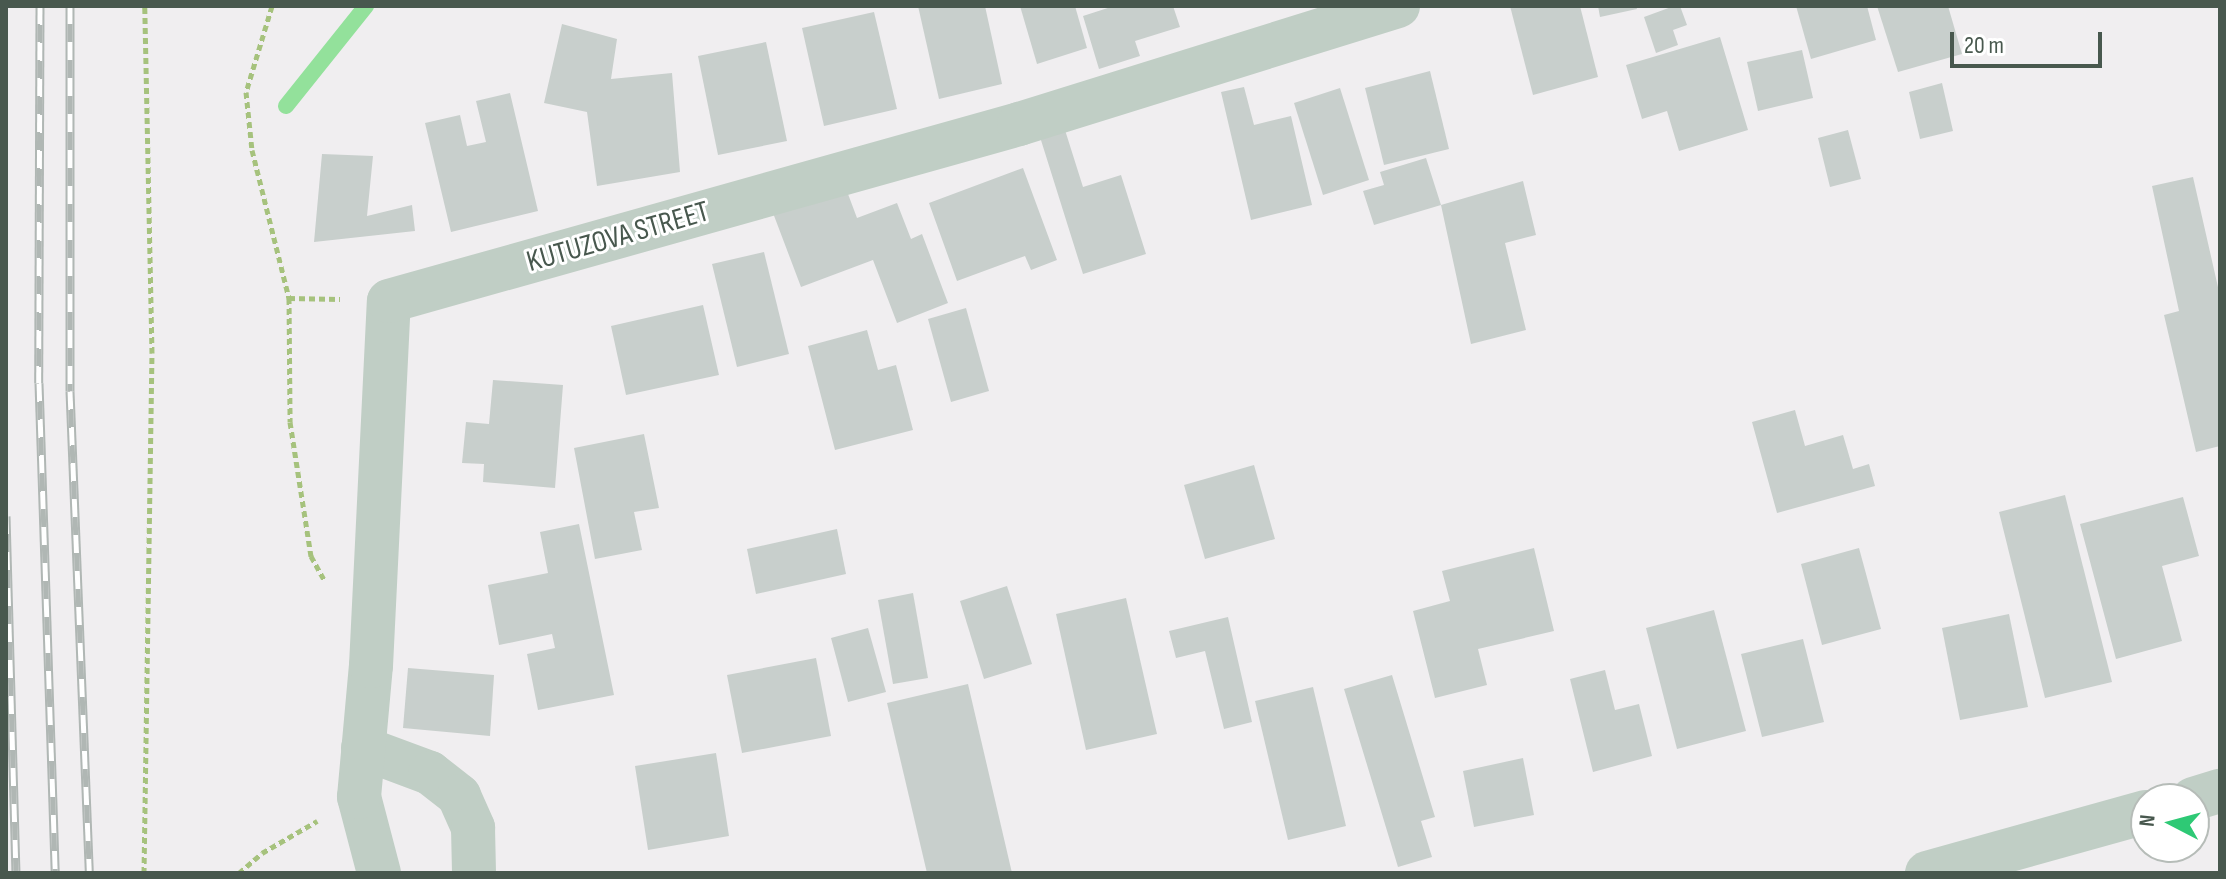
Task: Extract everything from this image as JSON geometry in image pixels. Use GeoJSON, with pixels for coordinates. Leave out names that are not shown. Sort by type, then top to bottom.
{"type":"FeatureCollection","features":[{"type":"Feature","properties":{"kind":"street","name":"KUTUZOVA STREET"},"geometry":{"type":"LineString","coordinates":[[389,301],[1019,124],[1398,6]]}},
{"type":"Feature","properties":{"kind":"street"},"geometry":{"type":"LineString","coordinates":[[379,873],[369,847],[359,797],[371,666],[389,301]]}},
{"type":"Feature","properties":{"kind":"street"},"geometry":{"type":"LineString","coordinates":[[363,748],[430,773],[459,796],[473,828],[474,873]]}},
{"type":"Feature","properties":{"kind":"street"},"geometry":{"type":"LineString","coordinates":[[1927,873],[2130,816]]}},
{"type":"Feature","properties":{"kind":"path"},"geometry":{"type":"LineString","coordinates":[[144,873],[152,353],[145,6]]}},
{"type":"Feature","properties":{"kind":"path"},"geometry":{"type":"LineString","coordinates":[[272,6],[246,92],[252,150],[289,298],[290,422],[311,556],[326,584]]}},
{"type":"Feature","properties":{"kind":"path"},"geometry":{"type":"LineString","coordinates":[[289,298],[389,301]]}},
{"type":"Feature","properties":{"kind":"path"},"geometry":{"type":"LineString","coordinates":[[239,873],[262,853],[359,797]]}},
{"type":"Feature","properties":{"kind":"building"},"geometry":{"type":"Polygon","coordinates":[[[918,6],[985,6],[1002,84],[939,99],[918,6]]]}},
{"type":"Feature","properties":{"kind":"building"},"geometry":{"type":"Polygon","coordinates":[[[1020,6],[1075,6],[1087,48],[1037,64],[1020,6]]]}},
{"type":"Feature","properties":{"kind":"building"},"geometry":{"type":"Polygon","coordinates":[[[1114,6],[1173,6],[1180,27],[1135,41],[1140,56],[1099,69],[1083,16],[1114,6]]]}},
{"type":"Feature","properties":{"kind":"building"},"geometry":{"type":"Polygon","coordinates":[[[1510,6],[1580,6],[1598,77],[1533,95],[1510,6]]]}},
{"type":"Feature","properties":{"kind":"building"},"geometry":{"type":"Polygon","coordinates":[[[1598,6],[1636,6],[1637,9],[1600,17],[1598,6]]]}},
{"type":"Feature","properties":{"kind":"building"},"geometry":{"type":"Polygon","coordinates":[[[1680,6],[1687,25],[1673,30],[1678,45],[1656,53],[1644,17],[1680,6]]]}},
{"type":"Feature","properties":{"kind":"building"},"geometry":{"type":"Polygon","coordinates":[[[1796,6],[1867,6],[1876,40],[1811,59],[1796,6]]]}},
{"type":"Feature","properties":{"kind":"building"},"geometry":{"type":"Polygon","coordinates":[[[1877,6],[1948,6],[1962,54],[1898,72],[1877,6]]]}},
{"type":"Feature","properties":{"kind":"building"},"geometry":{"type":"Polygon","coordinates":[[[874,12],[897,109],[824,126],[802,28],[874,12]]]}},
{"type":"Feature","properties":{"kind":"building"},"geometry":{"type":"Polygon","coordinates":[[[562,24],[617,39],[611,79],[672,73],[680,172],[597,186],[587,112],[544,103],[562,24]]]}},
{"type":"Feature","properties":{"kind":"building"},"geometry":{"type":"Polygon","coordinates":[[[1720,37],[1748,130],[1679,151],[1667,111],[1642,119],[1626,65],[1720,37]]]}},
{"type":"Feature","properties":{"kind":"building"},"geometry":{"type":"Polygon","coordinates":[[[766,42],[787,141],[718,155],[698,56],[766,42]]]}},
{"type":"Feature","properties":{"kind":"building"},"geometry":{"type":"Polygon","coordinates":[[[1802,50],[1813,98],[1758,111],[1747,62],[1802,50]]]}},
{"type":"Feature","properties":{"kind":"building"},"geometry":{"type":"Polygon","coordinates":[[[1430,71],[1449,149],[1384,165],[1365,88],[1430,71]]]}},
{"type":"Feature","properties":{"kind":"building"},"geometry":{"type":"Polygon","coordinates":[[[1942,83],[1953,131],[1920,139],[1909,92],[1942,83]]]}},
{"type":"Feature","properties":{"kind":"building"},"geometry":{"type":"Polygon","coordinates":[[[1244,87],[1254,125],[1291,116],[1312,205],[1251,220],[1221,92],[1244,87]]]}},
{"type":"Feature","properties":{"kind":"building"},"geometry":{"type":"Polygon","coordinates":[[[1340,88],[1369,180],[1323,195],[1294,103],[1340,88]]]}},
{"type":"Feature","properties":{"kind":"building"},"geometry":{"type":"Polygon","coordinates":[[[510,93],[538,211],[451,232],[425,123],[460,115],[467,146],[486,142],[476,101],[510,93]]]}},
{"type":"Feature","properties":{"kind":"building"},"geometry":{"type":"Polygon","coordinates":[[[1065,130],[1083,187],[1121,175],[1146,254],[1083,274],[1040,137],[1065,130]]]}},
{"type":"Feature","properties":{"kind":"building"},"geometry":{"type":"Polygon","coordinates":[[[1848,130],[1861,179],[1830,187],[1818,138],[1848,130]]]}},
{"type":"Feature","properties":{"kind":"building"},"geometry":{"type":"Polygon","coordinates":[[[322,154],[373,156],[367,216],[412,205],[415,231],[314,242],[322,154]]]}},
{"type":"Feature","properties":{"kind":"building"},"geometry":{"type":"Polygon","coordinates":[[[1426,158],[1441,205],[1374,225],[1363,191],[1384,185],[1380,172],[1426,158]]]}},
{"type":"Feature","properties":{"kind":"building"},"geometry":{"type":"Polygon","coordinates":[[[1023,168],[1057,260],[1031,270],[1025,256],[957,281],[929,203],[1023,168]]]}},
{"type":"Feature","properties":{"kind":"building"},"geometry":{"type":"Polygon","coordinates":[[[2193,177],[2220,296],[2220,446],[2196,452],[2164,315],[2179,311],[2152,186],[2193,177]]]}},
{"type":"Feature","properties":{"kind":"building"},"geometry":{"type":"Polygon","coordinates":[[[1523,181],[1536,235],[1505,243],[1526,330],[1471,344],[1441,205],[1523,181]]]}},
{"type":"Feature","properties":{"kind":"building"},"geometry":{"type":"Polygon","coordinates":[[[845,186],[857,218],[897,203],[911,239],[922,234],[948,303],[897,323],[873,260],[801,287],[773,213],[845,186]]]}},
{"type":"Feature","properties":{"kind":"building"},"geometry":{"type":"Polygon","coordinates":[[[764,252],[789,354],[737,367],[712,264],[764,252]]]}},
{"type":"Feature","properties":{"kind":"building"},"geometry":{"type":"Polygon","coordinates":[[[703,305],[719,375],[626,395],[611,326],[703,305]]]}},
{"type":"Feature","properties":{"kind":"building"},"geometry":{"type":"Polygon","coordinates":[[[966,308],[989,391],[951,402],[928,319],[966,308]]]}},
{"type":"Feature","properties":{"kind":"building"},"geometry":{"type":"Polygon","coordinates":[[[867,330],[878,370],[896,365],[913,430],[835,450],[808,346],[867,330]]]}},
{"type":"Feature","properties":{"kind":"building"},"geometry":{"type":"Polygon","coordinates":[[[493,380],[563,385],[555,488],[483,482],[484,464],[462,463],[466,422],[489,424],[493,380]]]}},
{"type":"Feature","properties":{"kind":"building"},"geometry":{"type":"Polygon","coordinates":[[[1795,410],[1805,446],[1843,435],[1853,469],[1869,464],[1875,486],[1777,513],[1752,422],[1795,410]]]}},
{"type":"Feature","properties":{"kind":"building"},"geometry":{"type":"Polygon","coordinates":[[[644,434],[659,508],[634,512],[642,550],[595,559],[574,448],[644,434]]]}},
{"type":"Feature","properties":{"kind":"building"},"geometry":{"type":"Polygon","coordinates":[[[1254,465],[1275,539],[1205,559],[1184,485],[1254,465]]]}},
{"type":"Feature","properties":{"kind":"building"},"geometry":{"type":"Polygon","coordinates":[[[2065,495],[2112,682],[2045,698],[1999,512],[2065,495]]]}},
{"type":"Feature","properties":{"kind":"building"},"geometry":{"type":"Polygon","coordinates":[[[2183,497],[2199,556],[2162,566],[2182,641],[2116,659],[2080,524],[2183,497]]]}},
{"type":"Feature","properties":{"kind":"building"},"geometry":{"type":"Polygon","coordinates":[[[579,524],[614,695],[538,710],[527,654],[555,648],[552,634],[499,645],[488,585],[548,573],[540,532],[579,524]]]}},
{"type":"Feature","properties":{"kind":"building"},"geometry":{"type":"Polygon","coordinates":[[[837,529],[846,574],[756,594],[747,549],[837,529]]]}},
{"type":"Feature","properties":{"kind":"building"},"geometry":{"type":"Polygon","coordinates":[[[1534,548],[1554,631],[1478,649],[1487,685],[1435,698],[1413,611],[1450,601],[1442,571],[1534,548]]]}},
{"type":"Feature","properties":{"kind":"building"},"geometry":{"type":"Polygon","coordinates":[[[1859,548],[1881,629],[1822,645],[1801,564],[1859,548]]]}},
{"type":"Feature","properties":{"kind":"building"},"geometry":{"type":"Polygon","coordinates":[[[1007,586],[1032,664],[984,679],[960,601],[1007,586]]]}},
{"type":"Feature","properties":{"kind":"building"},"geometry":{"type":"Polygon","coordinates":[[[913,593],[928,678],[893,684],[878,600],[913,593]]]}},
{"type":"Feature","properties":{"kind":"building"},"geometry":{"type":"Polygon","coordinates":[[[1126,598],[1157,734],[1086,750],[1056,614],[1126,598]]]}},
{"type":"Feature","properties":{"kind":"building"},"geometry":{"type":"Polygon","coordinates":[[[1714,610],[1746,731],[1677,749],[1646,628],[1714,610]]]}},
{"type":"Feature","properties":{"kind":"building"},"geometry":{"type":"Polygon","coordinates":[[[2009,614],[2028,707],[1960,720],[1942,628],[2009,614]]]}},
{"type":"Feature","properties":{"kind":"building"},"geometry":{"type":"Polygon","coordinates":[[[1228,617],[1252,722],[1224,729],[1205,651],[1176,658],[1169,631],[1228,617]]]}},
{"type":"Feature","properties":{"kind":"building"},"geometry":{"type":"Polygon","coordinates":[[[868,628],[886,692],[848,702],[831,638],[868,628]]]}},
{"type":"Feature","properties":{"kind":"building"},"geometry":{"type":"Polygon","coordinates":[[[1803,639],[1824,722],[1762,737],[1741,654],[1803,639]]]}},
{"type":"Feature","properties":{"kind":"building"},"geometry":{"type":"Polygon","coordinates":[[[816,658],[831,736],[742,753],[727,675],[816,658]]]}},
{"type":"Feature","properties":{"kind":"building"},"geometry":{"type":"Polygon","coordinates":[[[408,668],[494,675],[490,736],[403,728],[408,668]]]}},
{"type":"Feature","properties":{"kind":"building"},"geometry":{"type":"Polygon","coordinates":[[[1605,670],[1615,710],[1639,704],[1652,756],[1593,772],[1570,679],[1605,670]]]}},
{"type":"Feature","properties":{"kind":"building"},"geometry":{"type":"Polygon","coordinates":[[[1392,675],[1435,817],[1421,821],[1432,857],[1398,867],[1344,689],[1392,675]]]}},
{"type":"Feature","properties":{"kind":"building"},"geometry":{"type":"Polygon","coordinates":[[[968,684],[1012,873],[927,873],[887,703],[968,684]]]}},
{"type":"Feature","properties":{"kind":"building"},"geometry":{"type":"Polygon","coordinates":[[[1313,687],[1346,826],[1288,840],[1255,701],[1313,687]]]}},
{"type":"Feature","properties":{"kind":"building"},"geometry":{"type":"Polygon","coordinates":[[[716,753],[729,836],[648,850],[635,766],[716,753]]]}},
{"type":"Feature","properties":{"kind":"building"},"geometry":{"type":"Polygon","coordinates":[[[1523,758],[1534,815],[1474,827],[1463,771],[1523,758]]]}},
{"type":"Feature","properties":{"kind":"waterway"},"geometry":{"type":"LineString","coordinates":[[286,106],[366,6]]}},
{"type":"Feature","properties":{"kind":"railway"},"geometry":{"type":"LineString","coordinates":[[40,6],[39,383],[55,873]]}},
{"type":"Feature","properties":{"kind":"railway"},"geometry":{"type":"LineString","coordinates":[[70,6],[70,391],[89,873]]}},
{"type":"Feature","properties":{"kind":"railway"},"geometry":{"type":"LineString","coordinates":[[6,516],[16,873]]}}]}
